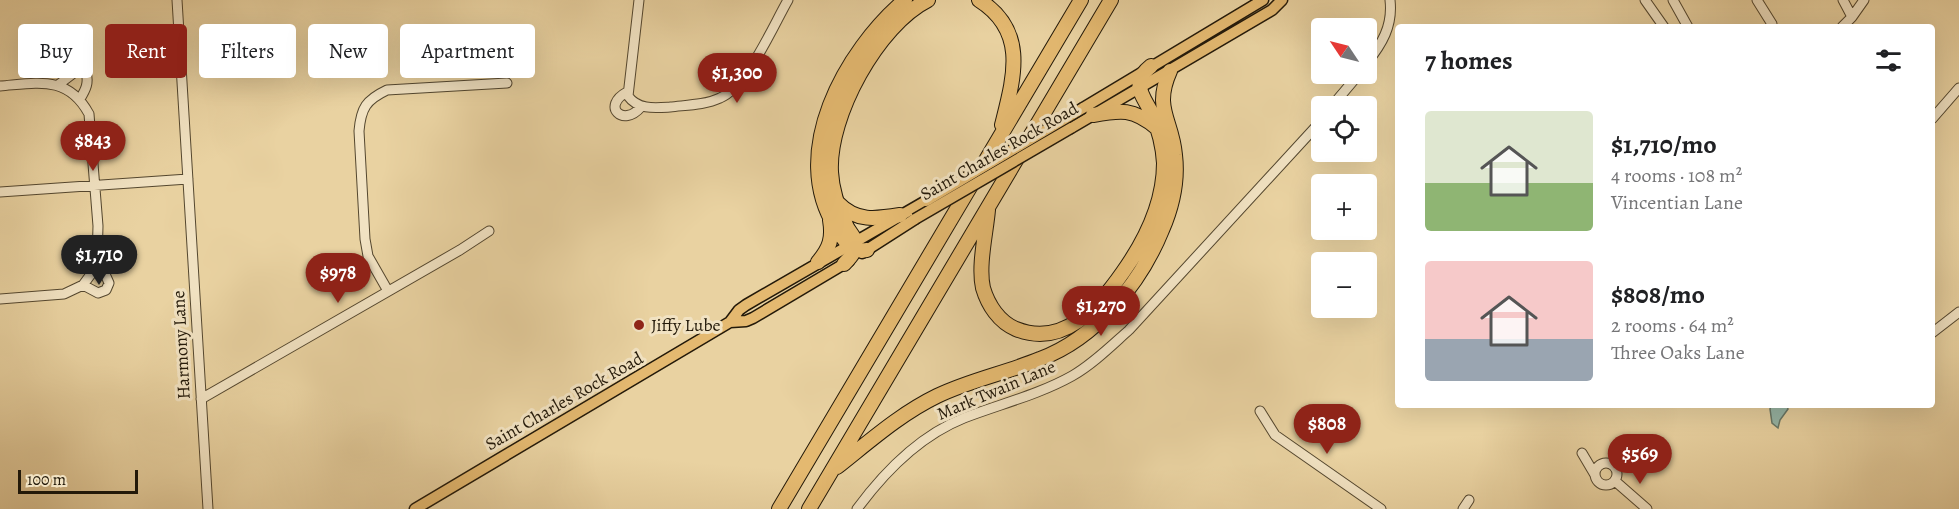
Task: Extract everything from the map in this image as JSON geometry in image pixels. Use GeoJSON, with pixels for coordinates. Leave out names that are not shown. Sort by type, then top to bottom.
{"type":"FeatureCollection","features":[{"type":"Feature","properties":{"kind":"highway"},"geometry":{"type":"LineString","coordinates":[[819,262],[831,240],[830,218],[824,202],[818,166],[818,148],[825,119],[841,83],[857,56],[885,19],[905,0]]}},
{"type":"Feature","properties":{"kind":"highway"},"geometry":{"type":"LineString","coordinates":[[856,247],[836,200],[831,174],[834,134],[843,107],[860,75],[882,42],[910,13],[928,0]]}},
{"type":"Feature","properties":{"kind":"highway"},"geometry":{"type":"LineString","coordinates":[[979,0],[991,8],[1007,28],[1014,55],[1010,92],[999,138]]}},
{"type":"Feature","properties":{"kind":"highway"},"geometry":{"type":"LineString","coordinates":[[779,509],[1081,0]]}},
{"type":"Feature","properties":{"kind":"highway"},"geometry":{"type":"LineString","coordinates":[[809,509],[1111,0]]}},
{"type":"Feature","properties":{"kind":"highway"},"geometry":{"type":"LineString","coordinates":[[989,205],[982,270],[983,285],[988,300],[998,316],[1011,327],[1028,334],[1044,336],[1071,326],[1089,312],[1107,294],[1132,257],[1157,206],[1164,162],[1158,130],[1139,83],[1143,74],[1151,66]]}},
{"type":"Feature","properties":{"kind":"highway"},"geometry":{"type":"LineString","coordinates":[[831,472],[915,408],[940,394],[1062,350],[1100,320],[1135,279],[1162,231],[1173,192],[1175,155],[1172,135],[1164,112],[1162,93],[1170,71]]}},
{"type":"Feature","properties":{"kind":"highway"},"geometry":{"type":"LineString","coordinates":[[1139,83],[1164,112]]}},
{"type":"Feature","properties":{"kind":"highway"},"geometry":{"type":"LineString","coordinates":[[1088,112],[1131,112],[1147,120],[1158,130]]}},
{"type":"Feature","properties":{"kind":"highway"},"geometry":{"type":"LineString","coordinates":[[836,200],[852,214],[868,219],[900,215]]}},
{"type":"Feature","properties":{"kind":"highway"},"geometry":{"type":"LineString","coordinates":[[830,218],[856,247]]}},
{"type":"Feature","properties":{"kind":"highway"},"geometry":{"type":"LineString","coordinates":[[844,264],[856,247]]}},
{"type":"Feature","properties":{"kind":"main road"},"geometry":{"type":"LineString","coordinates":[[1151,66],[1263,0]]}},
{"type":"Feature","properties":{"kind":"main road","name":"Saint Charles Rock Road"},"geometry":{"type":"LineString","coordinates":[[856,247],[900,215],[1139,83],[1170,71],[1272,10],[1282,0]]}},
{"type":"Feature","properties":{"kind":"main road","name":"Saint Charles Rock Road"},"geometry":{"type":"LineString","coordinates":[[415,509],[730,322],[746,305],[819,262],[915,219],[1071,128],[1088,112]]}},
{"type":"Feature","properties":{"kind":"main road","name":"Saint Charles Rock Road"},"geometry":{"type":"LineString","coordinates":[[730,322],[753,318],[844,264]]}},
{"type":"Feature","properties":{"kind":"street","name":"Harmony Lane"},"geometry":{"type":"LineString","coordinates":[[177,0],[208,509]]}},
{"type":"Feature","properties":{"kind":"street"},"geometry":{"type":"LineString","coordinates":[[639,0],[627,92],[632,101],[641,107],[705,103],[723,98],[737,87],[788,0]]}},
{"type":"Feature","properties":{"kind":"street"},"geometry":{"type":"LineString","coordinates":[[1377,48],[1387,33],[1390,23],[1390,0]]}},
{"type":"Feature","properties":{"kind":"street"},"geometry":{"type":"LineString","coordinates":[[1659,0],[1648,3],[1662,24]]}},
{"type":"Feature","properties":{"kind":"street"},"geometry":{"type":"LineString","coordinates":[[1673,0],[1686,24]]}},
{"type":"Feature","properties":{"kind":"street"},"geometry":{"type":"LineString","coordinates":[[1757,0],[1772,24]]}},
{"type":"Feature","properties":{"kind":"street"},"geometry":{"type":"LineString","coordinates":[[1843,0],[1852,17]]}},
{"type":"Feature","properties":{"kind":"street"},"geometry":{"type":"LineString","coordinates":[[1845,24],[1864,0]]}},
{"type":"Feature","properties":{"kind":"street"},"geometry":{"type":"LineString","coordinates":[[58,85],[79,69],[86,72],[87,87],[80,99]]}},
{"type":"Feature","properties":{"kind":"street"},"geometry":{"type":"LineString","coordinates":[[0,86],[51,82],[65,88],[80,99],[89,114],[99,246],[95,266],[82,285],[64,294],[0,299]]}},
{"type":"Feature","properties":{"kind":"street"},"geometry":{"type":"LineString","coordinates":[[388,291],[369,256],[364,239],[358,131],[360,116],[366,105],[373,97],[387,90],[507,83]]}},
{"type":"Feature","properties":{"kind":"street"},"geometry":{"type":"LineString","coordinates":[[1340,96],[1351,84]]}},
{"type":"Feature","properties":{"kind":"street"},"geometry":{"type":"LineString","coordinates":[[627,92],[617,99],[614,105],[615,110],[621,116],[627,117],[635,114],[641,107]]}},
{"type":"Feature","properties":{"kind":"street"},"geometry":{"type":"LineString","coordinates":[[1935,116],[1957,94]]}},
{"type":"Feature","properties":{"kind":"street","name":"Mark Twain Lane"},"geometry":{"type":"LineString","coordinates":[[857,509],[877,481],[904,455],[934,434],[962,419],[1043,390],[1072,376],[1097,359],[1129,330],[1311,132]]}},
{"type":"Feature","properties":{"kind":"street"},"geometry":{"type":"LineString","coordinates":[[0,192],[188,179]]}},
{"type":"Feature","properties":{"kind":"street"},"geometry":{"type":"LineString","coordinates":[[201,399],[489,231]]}},
{"type":"Feature","properties":{"kind":"street"},"geometry":{"type":"LineString","coordinates":[[82,285],[98,294],[106,290],[109,283],[105,274],[95,266]]}},
{"type":"Feature","properties":{"kind":"street"},"geometry":{"type":"LineString","coordinates":[[1935,331],[1959,312]]}},
{"type":"Feature","properties":{"kind":"street"},"geometry":{"type":"LineString","coordinates":[[1260,411],[1275,435],[1381,509]]}},
{"type":"Feature","properties":{"kind":"street"},"geometry":{"type":"LineString","coordinates":[[1582,453],[1601,464],[1610,463],[1616,468],[1617,477],[1611,484],[1599,482],[1582,453]]}},
{"type":"Feature","properties":{"kind":"street"},"geometry":{"type":"LineString","coordinates":[[1595,475],[1595,470],[1601,464]]}},
{"type":"Feature","properties":{"kind":"street"},"geometry":{"type":"LineString","coordinates":[[1615,481],[1647,509]]}},
{"type":"Feature","properties":{"kind":"street"},"geometry":{"type":"LineString","coordinates":[[1463,509],[1469,500]]}},
{"type":"Feature","properties":{"kind":"shaded area"},"geometry":{"type":"Polygon","coordinates":[[[1788,408],[1778,428],[1772,423],[1770,409],[1788,408]]]}},
{"type":"Feature","properties":{"kind":"place","name":"Jiffy Lube"},"geometry":{"type":"Point","coordinates":[639,325]}}]}
